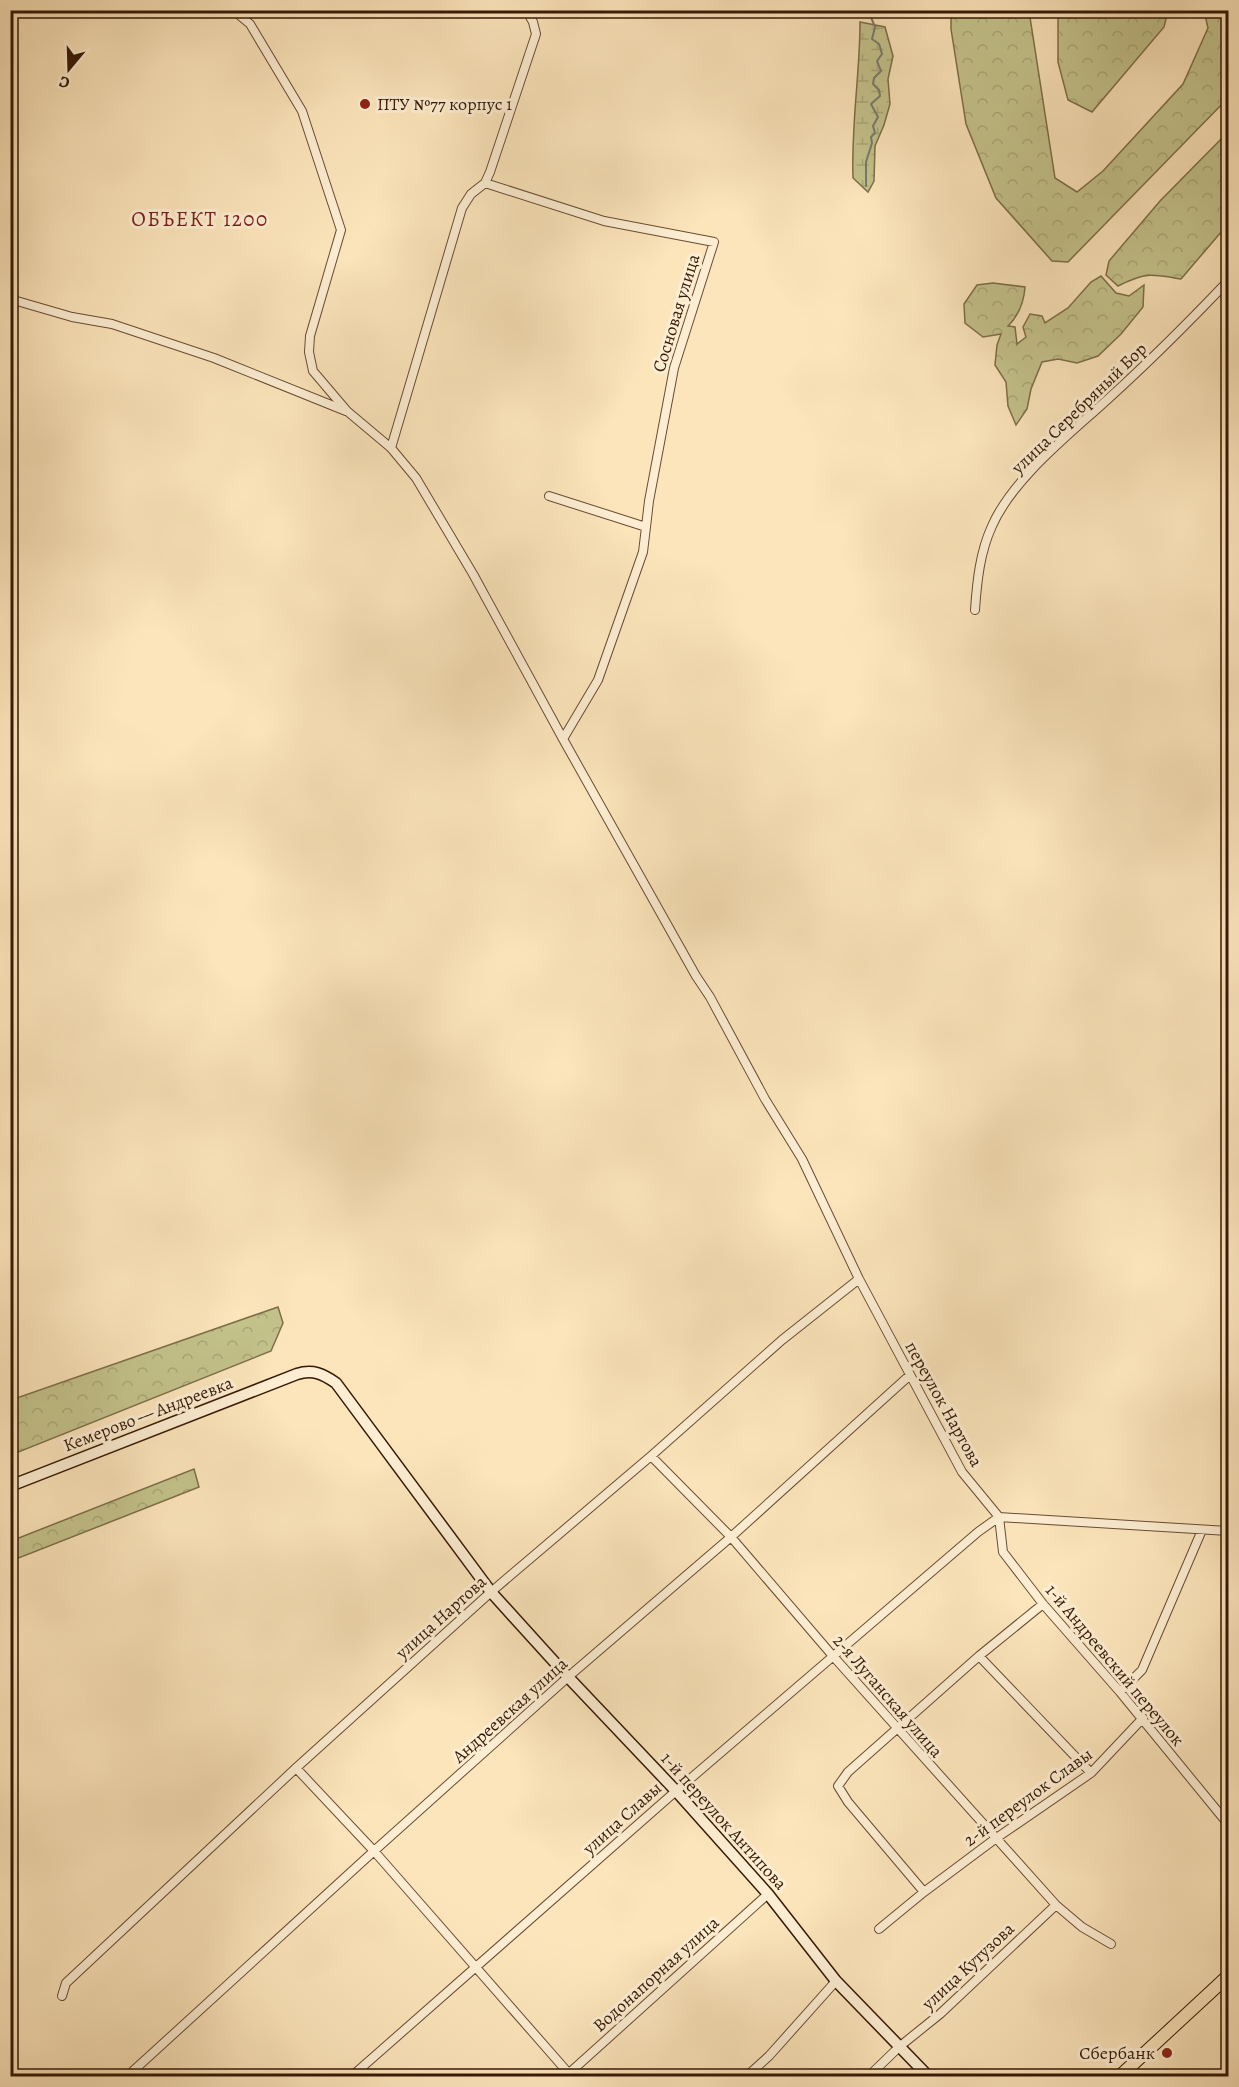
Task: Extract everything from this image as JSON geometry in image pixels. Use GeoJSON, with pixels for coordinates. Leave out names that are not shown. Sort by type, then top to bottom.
{"type":"FeatureCollection","features":[{"type":"Feature","properties":{"kind":"main road","name":"1-й переулок Антипова"},"geometry":{"type":"LineString","coordinates":[[297,1374],[306,1371],[315,1372],[336,1383],[491,1592],[676,1791],[768,1894],[836,1981],[928,2076]]}},
{"type":"Feature","properties":{"kind":"main road","name":"Кемерово — Андреевка"},"geometry":{"type":"LineString","coordinates":[[10,1485],[297,1374]]}},
{"type":"Feature","properties":{"kind":"main road"},"geometry":{"type":"LineString","coordinates":[[1120,2076],[1228,1976]]}},
{"type":"Feature","properties":{"kind":"street"},"geometry":{"type":"LineString","coordinates":[[233,10],[250,24],[302,111],[341,230],[310,336],[309,352],[313,371],[347,411]]}},
{"type":"Feature","properties":{"kind":"street"},"geometry":{"type":"LineString","coordinates":[[391,448],[462,208],[471,195],[485,183],[536,34],[533,22],[526,10]]}},
{"type":"Feature","properties":{"kind":"street","name":"Сосновая улица"},"geometry":{"type":"LineString","coordinates":[[485,183],[604,222],[714,242],[674,368],[646,527]]}},
{"type":"Feature","properties":{"kind":"street","name":"улица Серебряный Бор"},"geometry":{"type":"LineString","coordinates":[[975,610],[982,552],[992,525],[1008,500],[1031,471],[1166,346],[1228,282]]}},
{"type":"Feature","properties":{"kind":"street"},"geometry":{"type":"LineString","coordinates":[[10,299],[72,317],[112,324],[214,357],[347,411]]}},
{"type":"Feature","properties":{"kind":"street","name":"переулок Нартова"},"geometry":{"type":"LineString","coordinates":[[347,411],[391,448],[417,478],[473,574],[696,976],[711,997],[765,1099],[802,1159],[859,1279],[962,1472],[999,1517]]}},
{"type":"Feature","properties":{"kind":"street"},"geometry":{"type":"LineString","coordinates":[[549,496],[646,527],[643,552],[598,680],[563,739]]}},
{"type":"Feature","properties":{"kind":"street","name":"улица Нартова"},"geometry":{"type":"LineString","coordinates":[[62,1996],[66,1983],[296,1768],[491,1592],[651,1456],[782,1340],[859,1279]]}},
{"type":"Feature","properties":{"kind":"street","name":"Андреевская улица"},"geometry":{"type":"LineString","coordinates":[[133,2071],[568,1677],[731,1537],[910,1375]]}},
{"type":"Feature","properties":{"kind":"street","name":"2-я Луганская улица"},"geometry":{"type":"LineString","coordinates":[[651,1456],[731,1537],[897,1729],[1056,1905],[1082,1927],[1111,1944]]}},
{"type":"Feature","properties":{"kind":"street"},"geometry":{"type":"LineString","coordinates":[[999,1517],[1228,1531]]}},
{"type":"Feature","properties":{"kind":"street","name":"1-й Андреевский переулок"},"geometry":{"type":"LineString","coordinates":[[999,1517],[1003,1552],[1043,1604],[1143,1718],[1228,1824]]}},
{"type":"Feature","properties":{"kind":"street","name":"улица Славы"},"geometry":{"type":"LineString","coordinates":[[352,2076],[832,1655],[978,1532],[999,1517]]}},
{"type":"Feature","properties":{"kind":"street"},"geometry":{"type":"LineString","coordinates":[[1120,1692],[1142,1670],[1202,1530]]}},
{"type":"Feature","properties":{"kind":"street"},"geometry":{"type":"LineString","coordinates":[[924,1892],[848,1802],[838,1786],[848,1772],[1043,1604]]}},
{"type":"Feature","properties":{"kind":"street"},"geometry":{"type":"LineString","coordinates":[[980,1656],[1091,1773]]}},
{"type":"Feature","properties":{"kind":"street","name":"2-й переулок Славы"},"geometry":{"type":"LineString","coordinates":[[879,1929],[995,1839],[1091,1773],[1143,1718]]}},
{"type":"Feature","properties":{"kind":"street"},"geometry":{"type":"LineString","coordinates":[[296,1768],[374,1851],[568,2076]]}},
{"type":"Feature","properties":{"kind":"street","name":"Водонапорная улица"},"geometry":{"type":"LineString","coordinates":[[568,2076],[768,1894]]}},
{"type":"Feature","properties":{"kind":"street","name":"улица Кутузова"},"geometry":{"type":"LineString","coordinates":[[869,2076],[899,2047],[940,2014],[1056,1905]]}},
{"type":"Feature","properties":{"kind":"street"},"geometry":{"type":"LineString","coordinates":[[747,2076],[769,2056],[836,1981]]}},
{"type":"Feature","properties":{"kind":"green space"},"geometry":{"type":"Polygon","coordinates":[[[951,11],[1029,11],[1055,178],[1077,192],[1103,171],[1183,84],[1208,28],[1204,11],[1228,11],[1228,98],[1068,262],[1052,261],[996,198],[966,124],[951,29],[951,11]]]}},
{"type":"Feature","properties":{"kind":"green space"},"geometry":{"type":"Polygon","coordinates":[[[1058,11],[1168,11],[1164,27],[1092,112],[1068,100],[1058,62],[1058,11]]]}},
{"type":"Feature","properties":{"kind":"green space"},"geometry":{"type":"Polygon","coordinates":[[[860,22],[885,27],[893,56],[888,79],[890,104],[875,146],[874,181],[868,192],[853,178],[860,22]]]}},
{"type":"Feature","properties":{"kind":"green space"},"geometry":{"type":"Polygon","coordinates":[[[1228,132],[1228,224],[1181,279],[1149,275],[1135,278],[1118,286],[1106,275],[1109,261],[1160,201],[1228,132]]]}},
{"type":"Feature","properties":{"kind":"green space"},"geometry":{"type":"Polygon","coordinates":[[[1101,276],[1116,293],[1129,296],[1144,285],[1143,307],[1121,334],[1098,356],[1077,363],[1058,359],[1042,362],[1031,389],[1027,409],[1016,425],[1008,406],[1006,382],[995,365],[997,345],[1001,334],[983,337],[965,323],[964,304],[977,285],[993,283],[1025,287],[1020,308],[1008,326],[1015,327],[1017,344],[1026,337],[1023,327],[1030,314],[1042,316],[1045,323],[1068,308],[1091,282],[1101,276]]]}},
{"type":"Feature","properties":{"kind":"green space"},"geometry":{"type":"Polygon","coordinates":[[[278,1307],[283,1323],[271,1351],[11,1455],[11,1400],[278,1307]]]}},
{"type":"Feature","properties":{"kind":"green space"},"geometry":{"type":"Polygon","coordinates":[[[194,1469],[199,1487],[11,1561],[11,1541],[194,1469]]]}},
{"type":"Feature","properties":{"kind":"waterway"},"geometry":{"type":"LineString","coordinates":[[866,186],[866,162],[872,143],[871,137],[875,133],[873,126],[878,117],[871,104],[880,96],[879,90],[873,84],[874,78],[881,71],[877,61],[882,54],[879,44],[872,39],[875,27],[868,10]]}},
{"type":"Feature","properties":{"kind":"place","name":"ПТУ №77 корпус 1"},"geometry":{"type":"Point","coordinates":[365,104]}},
{"type":"Feature","properties":{"kind":"place","name":"Сбербанк"},"geometry":{"type":"Point","coordinates":[1167,2053]}},
{"type":"Feature","properties":{"kind":"district","name":"ОБЪЕКТ 1200"},"geometry":{"type":"Point","coordinates":[200,219]}}]}
